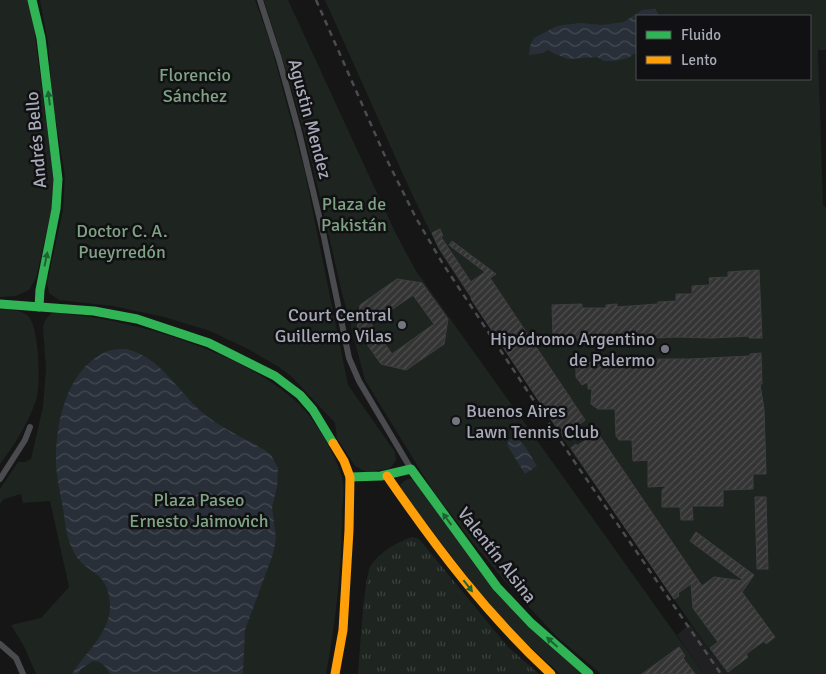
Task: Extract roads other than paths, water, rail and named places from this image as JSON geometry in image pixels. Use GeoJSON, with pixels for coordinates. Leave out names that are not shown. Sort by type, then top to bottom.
{"type":"FeatureCollection","features":[{"type":"Feature","properties":{"kind":"main road","name":"Andrés Bello"},"geometry":{"type":"LineString","coordinates":[[32,0],[41,38],[58,179],[56,209],[40,290],[39,307]]}},
{"type":"Feature","properties":{"kind":"main road"},"geometry":{"type":"LineString","coordinates":[[0,304],[94,311],[137,319],[209,343],[275,376],[300,395],[313,410],[344,461],[350,477],[350,530],[342,630],[335,674]]}},
{"type":"Feature","properties":{"kind":"main road"},"geometry":{"type":"LineString","coordinates":[[350,477],[388,476],[411,469]]}},
{"type":"Feature","properties":{"kind":"main road","name":"Valentín Alsina"},"geometry":{"type":"LineString","coordinates":[[411,469],[497,587],[531,622],[589,674]]}},
{"type":"Feature","properties":{"kind":"main road"},"geometry":{"type":"LineString","coordinates":[[388,476],[485,609],[551,674]]}},
{"type":"Feature","properties":{"kind":"street","name":"Agustin Mendez"},"geometry":{"type":"LineString","coordinates":[[260,0],[279,59],[299,132],[324,237],[349,358],[359,381],[411,469]]}},
{"type":"Feature","properties":{"kind":"street"},"geometry":{"type":"LineString","coordinates":[[0,479],[21,447],[30,427]]}},
{"type":"Feature","properties":{"kind":"street"},"geometry":{"type":"LineString","coordinates":[[0,644],[16,658],[23,674]]}},
{"type":"Feature","properties":{"kind":"water"},"geometry":{"type":"Polygon","coordinates":[[[655,9],[659,15],[636,15],[636,53],[628,58],[614,61],[604,61],[597,57],[568,59],[548,50],[543,53],[529,55],[530,46],[534,38],[557,26],[580,23],[602,25],[624,22],[642,10],[655,9]]]}},
{"type":"Feature","properties":{"kind":"water"},"geometry":{"type":"Polygon","coordinates":[[[126,349],[149,359],[204,414],[263,449],[271,455],[278,468],[277,487],[272,507],[276,539],[273,554],[245,630],[243,674],[110,674],[103,665],[93,661],[81,669],[78,674],[72,674],[102,633],[109,615],[110,605],[109,593],[105,584],[77,557],[68,539],[57,471],[58,429],[66,399],[80,372],[103,353],[111,350],[126,349]]]}},
{"type":"Feature","properties":{"kind":"water"},"geometry":{"type":"Polygon","coordinates":[[[513,438],[524,445],[537,466],[525,474],[507,445],[509,440],[513,438]]]}},
{"type":"Feature","properties":{"kind":"railway"},"geometry":{"type":"LineString","coordinates":[[316,0],[384,154],[416,218],[443,264],[576,464],[721,674]]}},
{"type":"Feature","properties":{"kind":"place","name":"Court Central Guillermo Vilas"},"geometry":{"type":"Point","coordinates":[402,325]}},
{"type":"Feature","properties":{"kind":"place","name":"Hipódromo Argentino de Palermo"},"geometry":{"type":"Point","coordinates":[665,349]}},
{"type":"Feature","properties":{"kind":"place","name":"Buenos Aires Lawn Tennis Club"},"geometry":{"type":"Point","coordinates":[456,421]}},
{"type":"Feature","properties":{"kind":"park label","name":"Florencio Sánchez"},"geometry":{"type":"Point","coordinates":[195,85]}},
{"type":"Feature","properties":{"kind":"park label","name":"Plaza de Pakistán"},"geometry":{"type":"Point","coordinates":[354,214]}},
{"type":"Feature","properties":{"kind":"park label","name":"Doctor C. A. Pueyrredón"},"geometry":{"type":"Point","coordinates":[122,241]}},
{"type":"Feature","properties":{"kind":"park label","name":"Plaza Paseo Ernesto Jaimovich"},"geometry":{"type":"Point","coordinates":[199,510]}}]}
